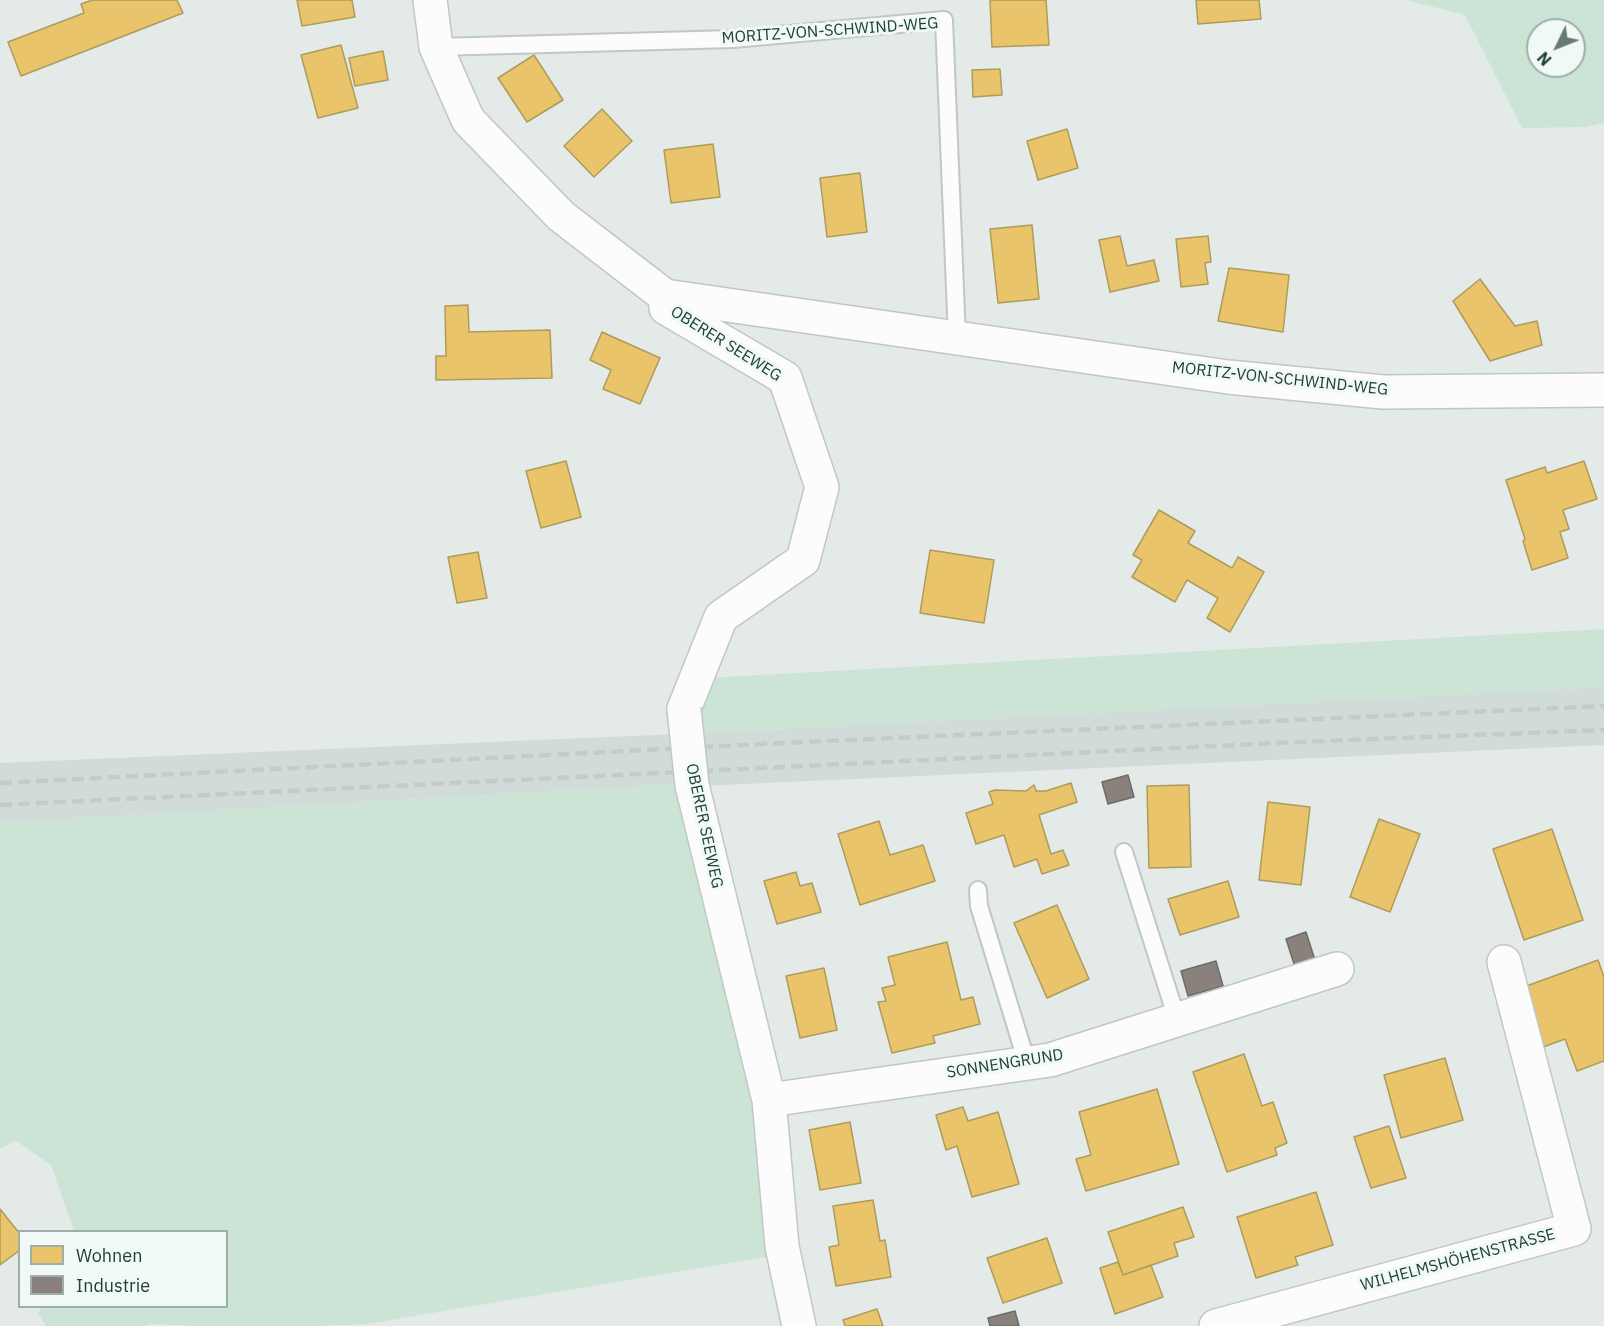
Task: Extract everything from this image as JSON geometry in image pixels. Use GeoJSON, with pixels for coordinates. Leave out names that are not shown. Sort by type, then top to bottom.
{"type":"FeatureCollection","features":[{"type":"Feature","properties":{"kind":"street","name":"OBERER SEEWEG"},"geometry":{"type":"LineString","coordinates":[[430,0],[436,47],[468,120],[561,216],[665,296],[666,308],[785,378],[822,487],[803,560],[721,617],[684,709],[692,785],[769,1100],[782,1246],[799,1326]]}},
{"type":"Feature","properties":{"kind":"street","name":"MORITZ-VON-SCHWIND-WEG"},"geometry":{"type":"LineString","coordinates":[[665,296],[1228,377],[1383,392],[1604,390]]}},
{"type":"Feature","properties":{"kind":"street","name":"WILHELMSHÖHENSTRASSE"},"geometry":{"type":"LineString","coordinates":[[1216,1326],[1574,1229],[1504,962]]}},
{"type":"Feature","properties":{"kind":"street","name":"SONNENGRUND"},"geometry":{"type":"LineString","coordinates":[[769,1100],[1050,1060],[1337,969]]}},
{"type":"Feature","properties":{"kind":"lane","name":"MORITZ-VON-SCHWIND-WEG"},"geometry":{"type":"LineString","coordinates":[[436,47],[733,39],[944,20],[957,338]]}},
{"type":"Feature","properties":{"kind":"lane"},"geometry":{"type":"LineString","coordinates":[[1124,852],[1177,1019]]}},
{"type":"Feature","properties":{"kind":"lane"},"geometry":{"type":"LineString","coordinates":[[978,890],[979,906],[1027,1063]]}},
{"type":"Feature","properties":{"kind":"shaded area"},"geometry":{"type":"Polygon","coordinates":[[[1604,687],[1604,745],[700,786],[694,733],[1604,687]]]}},
{"type":"Feature","properties":{"kind":"shaded area"},"geometry":{"type":"Polygon","coordinates":[[[678,734],[683,784],[0,823],[0,763],[678,734]]]}},
{"type":"Feature","properties":{"kind":"green space"},"geometry":{"type":"Polygon","coordinates":[[[1406,0],[1604,0],[1604,123],[1585,127],[1522,128],[1465,15],[1406,0]]]}},
{"type":"Feature","properties":{"kind":"green space"},"geometry":{"type":"Polygon","coordinates":[[[1604,629],[1604,687],[694,733],[704,678],[1604,629]]]}},
{"type":"Feature","properties":{"kind":"green space"},"geometry":{"type":"Polygon","coordinates":[[[683,784],[760,1100],[772,1256],[367,1324],[46,1326],[38,1313],[41,1308],[228,1308],[228,1230],[74,1230],[51,1165],[15,1140],[0,1149],[0,823],[683,784]]]}},
{"type":"Feature","properties":{"kind":"building: Wohnen"},"geometry":{"type":"Polygon","coordinates":[[[92,0],[177,0],[183,13],[21,76],[8,42],[84,13],[81,4],[92,0]]]}},
{"type":"Feature","properties":{"kind":"building: Wohnen"},"geometry":{"type":"Polygon","coordinates":[[[297,0],[352,0],[355,17],[302,26],[297,0]]]}},
{"type":"Feature","properties":{"kind":"building: Wohnen"},"geometry":{"type":"Polygon","coordinates":[[[990,0],[1046,0],[1049,45],[992,47],[990,0]]]}},
{"type":"Feature","properties":{"kind":"building: Wohnen"},"geometry":{"type":"Polygon","coordinates":[[[1196,0],[1259,0],[1261,19],[1198,24],[1196,0]]]}},
{"type":"Feature","properties":{"kind":"building: Wohnen"},"geometry":{"type":"Polygon","coordinates":[[[341,45],[358,108],[318,118],[301,55],[341,45]]]}},
{"type":"Feature","properties":{"kind":"building: Wohnen"},"geometry":{"type":"Polygon","coordinates":[[[383,51],[388,80],[355,86],[349,58],[383,51]]]}},
{"type":"Feature","properties":{"kind":"building: Wohnen"},"geometry":{"type":"Polygon","coordinates":[[[534,55],[563,100],[527,122],[498,78],[534,55]]]}},
{"type":"Feature","properties":{"kind":"building: Wohnen"},"geometry":{"type":"Polygon","coordinates":[[[1000,69],[1002,95],[973,97],[972,70],[1000,69]]]}},
{"type":"Feature","properties":{"kind":"building: Wohnen"},"geometry":{"type":"Polygon","coordinates":[[[602,109],[632,141],[594,177],[564,146],[602,109]]]}},
{"type":"Feature","properties":{"kind":"building: Wohnen"},"geometry":{"type":"Polygon","coordinates":[[[1067,129],[1078,168],[1038,180],[1027,141],[1067,129]]]}},
{"type":"Feature","properties":{"kind":"building: Wohnen"},"geometry":{"type":"Polygon","coordinates":[[[713,144],[720,197],[671,203],[664,150],[713,144]]]}},
{"type":"Feature","properties":{"kind":"building: Wohnen"},"geometry":{"type":"Polygon","coordinates":[[[860,173],[867,232],[827,237],[820,178],[860,173]]]}},
{"type":"Feature","properties":{"kind":"building: Wohnen"},"geometry":{"type":"Polygon","coordinates":[[[1032,225],[1039,299],[998,303],[990,229],[1032,225]]]}},
{"type":"Feature","properties":{"kind":"building: Wohnen"},"geometry":{"type":"Polygon","coordinates":[[[1120,236],[1127,266],[1154,260],[1159,281],[1110,292],[1099,240],[1120,236]]]}},
{"type":"Feature","properties":{"kind":"building: Wohnen"},"geometry":{"type":"Polygon","coordinates":[[[1208,236],[1211,262],[1205,263],[1208,284],[1181,287],[1176,239],[1208,236]]]}},
{"type":"Feature","properties":{"kind":"building: Wohnen"},"geometry":{"type":"Polygon","coordinates":[[[1229,268],[1289,275],[1283,332],[1218,321],[1229,268]]]}},
{"type":"Feature","properties":{"kind":"building: Wohnen"},"geometry":{"type":"Polygon","coordinates":[[[1480,279],[1515,326],[1537,321],[1542,345],[1490,361],[1453,301],[1480,279]]]}},
{"type":"Feature","properties":{"kind":"building: Wohnen"},"geometry":{"type":"Polygon","coordinates":[[[468,305],[469,332],[550,330],[552,378],[436,380],[436,356],[446,356],[445,306],[468,305]]]}},
{"type":"Feature","properties":{"kind":"building: Wohnen"},"geometry":{"type":"Polygon","coordinates":[[[602,332],[660,358],[640,404],[603,389],[611,370],[590,360],[602,332]]]}},
{"type":"Feature","properties":{"kind":"building: Wohnen"},"geometry":{"type":"Polygon","coordinates":[[[566,461],[581,517],[541,528],[526,471],[566,461]]]}},
{"type":"Feature","properties":{"kind":"building: Wohnen"},"geometry":{"type":"Polygon","coordinates":[[[1584,461],[1597,499],[1563,510],[1569,529],[1560,532],[1568,558],[1532,570],[1523,541],[1525,539],[1506,480],[1545,467],[1547,473],[1584,461]]]}},
{"type":"Feature","properties":{"kind":"building: Wohnen"},"geometry":{"type":"Polygon","coordinates":[[[1159,510],[1195,531],[1188,543],[1232,568],[1238,557],[1264,572],[1230,632],[1207,618],[1218,598],[1187,580],[1175,602],[1132,577],[1142,560],[1133,555],[1159,510]]]}},
{"type":"Feature","properties":{"kind":"building: Wohnen"},"geometry":{"type":"Polygon","coordinates":[[[930,550],[994,560],[984,623],[920,613],[930,550]]]}},
{"type":"Feature","properties":{"kind":"building: Wohnen"},"geometry":{"type":"Polygon","coordinates":[[[478,552],[487,598],[457,603],[448,557],[478,552]]]}},
{"type":"Feature","properties":{"kind":"building: Wohnen"},"geometry":{"type":"Polygon","coordinates":[[[1071,783],[1077,802],[1039,815],[1051,854],[1063,850],[1069,865],[1042,874],[1037,859],[1014,867],[1004,835],[976,844],[966,813],[993,804],[989,792],[995,790],[1026,791],[1034,785],[1036,791],[1046,791],[1071,783]]]}},
{"type":"Feature","properties":{"kind":"building: Wohnen"},"geometry":{"type":"Polygon","coordinates":[[[1189,785],[1191,867],[1149,868],[1147,786],[1189,785]]]}},
{"type":"Feature","properties":{"kind":"building: Wohnen"},"geometry":{"type":"Polygon","coordinates":[[[1268,802],[1310,807],[1301,885],[1259,880],[1268,802]]]}},
{"type":"Feature","properties":{"kind":"building: Wohnen"},"geometry":{"type":"Polygon","coordinates":[[[1379,819],[1420,834],[1390,912],[1350,897],[1379,819]]]}},
{"type":"Feature","properties":{"kind":"building: Wohnen"},"geometry":{"type":"Polygon","coordinates":[[[879,821],[890,855],[923,845],[935,881],[860,905],[838,834],[879,821]]]}},
{"type":"Feature","properties":{"kind":"building: Wohnen"},"geometry":{"type":"Polygon","coordinates":[[[1552,829],[1583,920],[1524,940],[1493,849],[1552,829]]]}},
{"type":"Feature","properties":{"kind":"building: Wohnen"},"geometry":{"type":"Polygon","coordinates":[[[796,872],[800,886],[812,883],[821,912],[777,924],[764,881],[796,872]]]}},
{"type":"Feature","properties":{"kind":"building: Wohnen"},"geometry":{"type":"Polygon","coordinates":[[[1228,881],[1239,917],[1180,935],[1168,899],[1228,881]]]}},
{"type":"Feature","properties":{"kind":"building: Wohnen"},"geometry":{"type":"Polygon","coordinates":[[[1057,905],[1089,979],[1047,998],[1014,923],[1057,905]]]}},
{"type":"Feature","properties":{"kind":"building: Wohnen"},"geometry":{"type":"Polygon","coordinates":[[[947,942],[961,1000],[973,997],[980,1024],[933,1036],[935,1043],[892,1053],[878,1002],[886,1001],[882,988],[895,985],[888,957],[947,942]]]}},
{"type":"Feature","properties":{"kind":"building: Wohnen"},"geometry":{"type":"Polygon","coordinates":[[[1598,960],[1604,977],[1604,1061],[1577,1071],[1565,1039],[1543,1047],[1521,988],[1598,960]]]}},
{"type":"Feature","properties":{"kind":"building: Wohnen"},"geometry":{"type":"Polygon","coordinates":[[[824,968],[837,1030],[800,1038],[786,976],[824,968]]]}},
{"type":"Feature","properties":{"kind":"building: Wohnen"},"geometry":{"type":"Polygon","coordinates":[[[1244,1054],[1262,1106],[1273,1102],[1287,1143],[1275,1148],[1277,1155],[1227,1172],[1193,1072],[1244,1054]]]}},
{"type":"Feature","properties":{"kind":"building: Wohnen"},"geometry":{"type":"Polygon","coordinates":[[[1445,1058],[1463,1120],[1401,1138],[1384,1075],[1445,1058]]]}},
{"type":"Feature","properties":{"kind":"building: Wohnen"},"geometry":{"type":"Polygon","coordinates":[[[1157,1089],[1179,1164],[1086,1191],[1076,1159],[1091,1155],[1079,1112],[1157,1089]]]}},
{"type":"Feature","properties":{"kind":"building: Wohnen"},"geometry":{"type":"Polygon","coordinates":[[[963,1107],[968,1121],[998,1112],[1019,1184],[972,1197],[957,1146],[946,1150],[936,1115],[963,1107]]]}},
{"type":"Feature","properties":{"kind":"building: Wohnen"},"geometry":{"type":"Polygon","coordinates":[[[850,1122],[861,1183],[820,1190],[809,1130],[850,1122]]]}},
{"type":"Feature","properties":{"kind":"building: Wohnen"},"geometry":{"type":"Polygon","coordinates":[[[1389,1126],[1406,1178],[1371,1188],[1354,1137],[1389,1126]]]}},
{"type":"Feature","properties":{"kind":"building: Wohnen"},"geometry":{"type":"Polygon","coordinates":[[[1316,1192],[1333,1245],[1295,1257],[1298,1265],[1256,1278],[1237,1217],[1316,1192]]]}},
{"type":"Feature","properties":{"kind":"building: Wohnen"},"geometry":{"type":"Polygon","coordinates":[[[873,1200],[880,1241],[885,1240],[891,1277],[836,1286],[829,1247],[839,1245],[833,1206],[873,1200]]]}},
{"type":"Feature","properties":{"kind":"building: Wohnen"},"geometry":{"type":"Polygon","coordinates":[[[1183,1207],[1194,1237],[1174,1243],[1178,1256],[1123,1275],[1108,1232],[1183,1207]]]}},
{"type":"Feature","properties":{"kind":"building: Wohnen"},"geometry":{"type":"Polygon","coordinates":[[[0,1209],[18,1232],[18,1252],[0,1265],[0,1209]]]}},
{"type":"Feature","properties":{"kind":"building: Wohnen"},"geometry":{"type":"Polygon","coordinates":[[[1047,1238],[1062,1283],[1003,1303],[987,1258],[1047,1238]]]}},
{"type":"Feature","properties":{"kind":"building: Wohnen"},"geometry":{"type":"Polygon","coordinates":[[[1118,1262],[1123,1275],[1151,1265],[1163,1297],[1115,1314],[1100,1268],[1118,1262]]]}},
{"type":"Feature","properties":{"kind":"building: Wohnen"},"geometry":{"type":"Polygon","coordinates":[[[877,1309],[883,1326],[845,1326],[843,1320],[877,1309]]]}},
{"type":"Feature","properties":{"kind":"building: Industrie"},"geometry":{"type":"Polygon","coordinates":[[[1128,775],[1134,797],[1108,804],[1102,782],[1128,775]]]}},
{"type":"Feature","properties":{"kind":"building: Industrie"},"geometry":{"type":"Polygon","coordinates":[[[1306,932],[1315,960],[1295,967],[1286,939],[1306,932]]]}},
{"type":"Feature","properties":{"kind":"building: Industrie"},"geometry":{"type":"Polygon","coordinates":[[[1216,961],[1223,986],[1188,996],[1181,971],[1216,961]]]}},
{"type":"Feature","properties":{"kind":"building: Industrie"},"geometry":{"type":"Polygon","coordinates":[[[1015,1311],[1019,1326],[990,1326],[988,1318],[1015,1311]]]}},
{"type":"Feature","properties":{"kind":"railway"},"geometry":{"type":"LineString","coordinates":[[0,783],[783,743],[1604,706]]}},
{"type":"Feature","properties":{"kind":"railway"},"geometry":{"type":"LineString","coordinates":[[0,805],[1298,742],[1604,730]]}}]}
